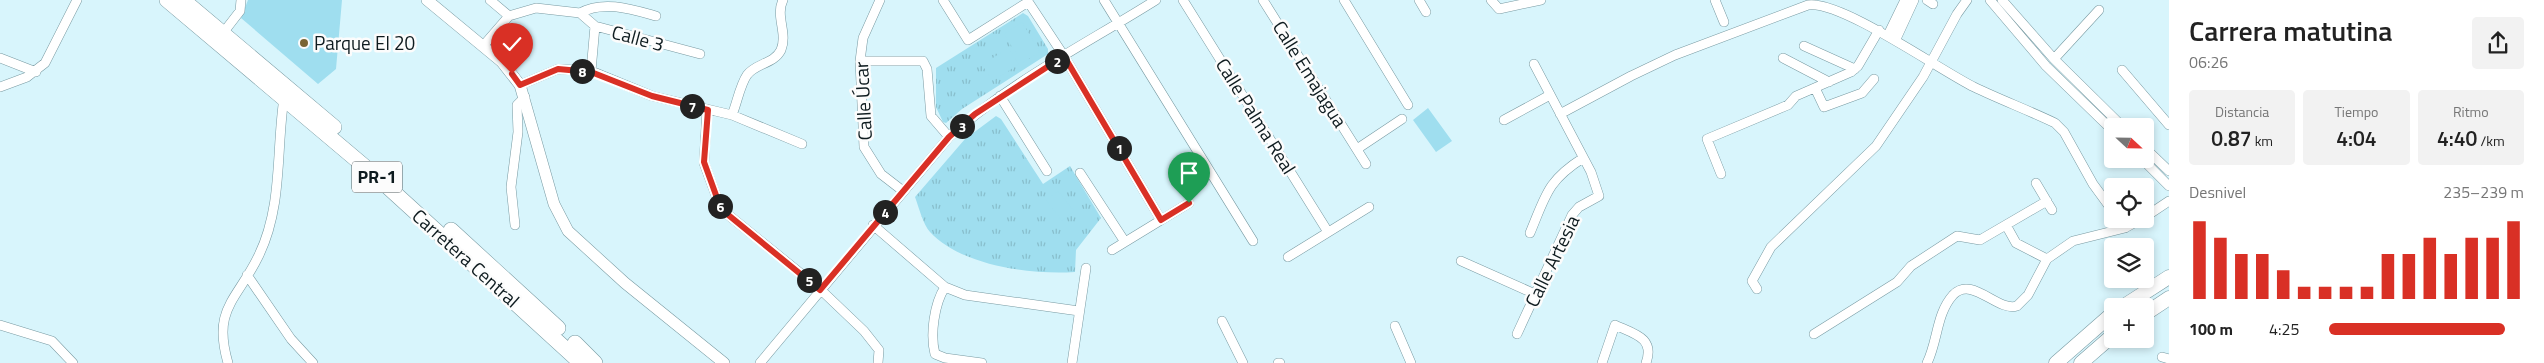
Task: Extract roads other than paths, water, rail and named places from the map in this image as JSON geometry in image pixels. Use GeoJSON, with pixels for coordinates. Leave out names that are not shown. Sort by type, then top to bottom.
{"type":"FeatureCollection","features":[{"type":"Feature","properties":{"kind":"highway","name":"Carretera Central"},"geometry":{"type":"LineString","coordinates":[[167,0],[287,94],[500,273],[595,363]]}},
{"type":"Feature","properties":{"kind":"highway","name":"Carretera Central"},"geometry":{"type":"LineString","coordinates":[[183,0],[223,33],[581,363]]}},
{"type":"Feature","properties":{"kind":"main road"},"geometry":{"type":"LineString","coordinates":[[2136,298],[2169,277]]}},
{"type":"Feature","properties":{"kind":"main road"},"geometry":{"type":"LineString","coordinates":[[2154,308],[2169,298]]}},
{"type":"Feature","properties":{"kind":"main road"},"geometry":{"type":"LineString","coordinates":[[2056,363],[2104,321]]}},
{"type":"Feature","properties":{"kind":"main road"},"geometry":{"type":"LineString","coordinates":[[2081,363],[2104,343]]}},
{"type":"Feature","properties":{"kind":"street"},"geometry":{"type":"LineString","coordinates":[[0,87],[36,72],[46,63],[77,0]]}},
{"type":"Feature","properties":{"kind":"street"},"geometry":{"type":"LineString","coordinates":[[223,33],[240,11],[241,0]]}},
{"type":"Feature","properties":{"kind":"street"},"geometry":{"type":"LineString","coordinates":[[427,0],[502,62],[520,85],[525,97],[554,204],[568,231],[624,284],[724,363]]}},
{"type":"Feature","properties":{"kind":"street"},"geometry":{"type":"LineString","coordinates":[[490,0],[509,16]]}},
{"type":"Feature","properties":{"kind":"street"},"geometry":{"type":"LineString","coordinates":[[732,116],[747,75],[772,60],[782,47],[783,35],[779,7],[783,0]]}},
{"type":"Feature","properties":{"kind":"street","name":"Calle Úcar"},"geometry":{"type":"LineString","coordinates":[[880,0],[863,38],[860,61],[864,147],[881,174],[903,191]]}},
{"type":"Feature","properties":{"kind":"street"},"geometry":{"type":"LineString","coordinates":[[943,0],[968,40],[1028,1],[1064,56],[1161,220]]}},
{"type":"Feature","properties":{"kind":"street"},"geometry":{"type":"LineString","coordinates":[[1104,0],[1253,240]]}},
{"type":"Feature","properties":{"kind":"street"},"geometry":{"type":"LineString","coordinates":[[760,363],[949,137],[975,114],[1000,96],[1156,0]]}},
{"type":"Feature","properties":{"kind":"street","name":"Calle Palma Real"},"geometry":{"type":"LineString","coordinates":[[1183,0],[1328,232]]}},
{"type":"Feature","properties":{"kind":"street","name":"Calle Emajagua"},"geometry":{"type":"LineString","coordinates":[[1264,0],[1366,164]]}},
{"type":"Feature","properties":{"kind":"street"},"geometry":{"type":"LineString","coordinates":[[1344,0],[1408,105]]}},
{"type":"Feature","properties":{"kind":"street"},"geometry":{"type":"LineString","coordinates":[[1419,0],[1426,12]]}},
{"type":"Feature","properties":{"kind":"street"},"geometry":{"type":"LineString","coordinates":[[1491,0],[1499,9],[1541,0]]}},
{"type":"Feature","properties":{"kind":"street"},"geometry":{"type":"LineString","coordinates":[[1715,0],[1724,22]]}},
{"type":"Feature","properties":{"kind":"street"},"geometry":{"type":"LineString","coordinates":[[1892,37],[1905,0]]}},
{"type":"Feature","properties":{"kind":"street"},"geometry":{"type":"LineString","coordinates":[[1892,37],[1914,0]]}},
{"type":"Feature","properties":{"kind":"street"},"geometry":{"type":"LineString","coordinates":[[1758,289],[1752,281],[1771,247],[1876,146],[1933,60],[1957,14],[1968,0]]}},
{"type":"Feature","properties":{"kind":"street"},"geometry":{"type":"LineString","coordinates":[[1990,0],[2046,66],[2104,122]]}},
{"type":"Feature","properties":{"kind":"street"},"geometry":{"type":"LineString","coordinates":[[2002,0],[2054,59],[2114,118]]}},
{"type":"Feature","properties":{"kind":"street"},"geometry":{"type":"LineString","coordinates":[[483,46],[509,16],[536,8],[580,13],[591,4],[614,4],[656,16]]}},
{"type":"Feature","properties":{"kind":"street"},"geometry":{"type":"LineString","coordinates":[[1560,114],[1631,76],[1675,56],[1808,4],[1822,4],[1892,37],[1933,60],[1973,86],[2054,124],[2064,132],[2088,176],[2104,199]]}},
{"type":"Feature","properties":{"kind":"street"},"geometry":{"type":"LineString","coordinates":[[2054,59],[2099,10]]}},
{"type":"Feature","properties":{"kind":"street","name":"Calle 3"},"geometry":{"type":"LineString","coordinates":[[580,13],[595,26],[700,54]]}},
{"type":"Feature","properties":{"kind":"street"},"geometry":{"type":"LineString","coordinates":[[591,72],[595,26]]}},
{"type":"Feature","properties":{"kind":"street"},"geometry":{"type":"LineString","coordinates":[[1721,174],[1707,139],[1788,105],[1796,96],[1855,69],[1879,30]]}},
{"type":"Feature","properties":{"kind":"street"},"geometry":{"type":"LineString","coordinates":[[1804,46],[1855,69]]}},
{"type":"Feature","properties":{"kind":"street"},"geometry":{"type":"LineString","coordinates":[[0,58],[36,72]]}},
{"type":"Feature","properties":{"kind":"street"},"geometry":{"type":"LineString","coordinates":[[1783,58],[1829,82]]}},
{"type":"Feature","properties":{"kind":"street"},"geometry":{"type":"LineString","coordinates":[[860,61],[923,61],[927,69],[931,116],[949,137]]}},
{"type":"Feature","properties":{"kind":"street","name":"Calle Artesia"},"geometry":{"type":"LineString","coordinates":[[1517,334],[1572,215],[1579,207],[1599,196],[1598,189],[1583,158],[1534,64]]}},
{"type":"Feature","properties":{"kind":"street"},"geometry":{"type":"LineString","coordinates":[[520,85],[558,69],[591,72],[652,96],[732,116],[802,144]]}},
{"type":"Feature","properties":{"kind":"street"},"geometry":{"type":"LineString","coordinates":[[2122,70],[2169,125]]}},
{"type":"Feature","properties":{"kind":"street"},"geometry":{"type":"LineString","coordinates":[[1815,88],[1824,107],[1862,93],[1874,79]]}},
{"type":"Feature","properties":{"kind":"street"},"geometry":{"type":"LineString","coordinates":[[228,363],[222,346],[222,322],[229,305],[259,255],[273,212],[287,94]]}},
{"type":"Feature","properties":{"kind":"street"},"geometry":{"type":"LineString","coordinates":[[1504,120],[1550,95]]}},
{"type":"Feature","properties":{"kind":"street"},"geometry":{"type":"LineString","coordinates":[[1000,96],[1047,171]]}},
{"type":"Feature","properties":{"kind":"street"},"geometry":{"type":"LineString","coordinates":[[516,225],[511,187],[518,132],[517,105],[525,97]]}},
{"type":"Feature","properties":{"kind":"street"},"geometry":{"type":"LineString","coordinates":[[708,110],[704,162],[721,209],[820,290],[872,340],[879,350],[878,363]]}},
{"type":"Feature","properties":{"kind":"street","name":"Calle Emajagua"},"geometry":{"type":"LineString","coordinates":[[1357,149],[1402,119]]}},
{"type":"Feature","properties":{"kind":"street"},"geometry":{"type":"LineString","coordinates":[[2154,157],[2169,171]]}},
{"type":"Feature","properties":{"kind":"street"},"geometry":{"type":"LineString","coordinates":[[1530,233],[1549,188],[1556,178],[1583,158]]}},
{"type":"Feature","properties":{"kind":"street"},"geometry":{"type":"LineString","coordinates":[[2151,168],[2169,186]]}},
{"type":"Feature","properties":{"kind":"street"},"geometry":{"type":"LineString","coordinates":[[1080,173],[1125,242]]}},
{"type":"Feature","properties":{"kind":"street"},"geometry":{"type":"LineString","coordinates":[[2036,183],[2052,210]]}},
{"type":"Feature","properties":{"kind":"street"},"geometry":{"type":"LineString","coordinates":[[1814,334],[1897,282],[1911,266],[1957,236],[1980,240],[2047,201]]}},
{"type":"Feature","properties":{"kind":"street"},"geometry":{"type":"LineString","coordinates":[[2154,211],[2169,201]]}},
{"type":"Feature","properties":{"kind":"street"},"geometry":{"type":"LineString","coordinates":[[1112,250],[1189,203]]}},
{"type":"Feature","properties":{"kind":"street"},"geometry":{"type":"LineString","coordinates":[[1288,257],[1369,207]]}},
{"type":"Feature","properties":{"kind":"street"},"geometry":{"type":"LineString","coordinates":[[873,226],[944,287],[965,295],[1080,311]]}},
{"type":"Feature","properties":{"kind":"street"},"geometry":{"type":"LineString","coordinates":[[2006,226],[2016,243],[2047,259]]}},
{"type":"Feature","properties":{"kind":"street"},"geometry":{"type":"LineString","coordinates":[[1927,363],[1935,348],[1942,311],[1954,294],[1964,290],[1974,290],[2006,306],[2017,306],[2028,295],[2047,259],[2073,241],[2125,228]]}},
{"type":"Feature","properties":{"kind":"street"},"geometry":{"type":"LineString","coordinates":[[1462,262],[1535,294]]}},
{"type":"Feature","properties":{"kind":"street"},"geometry":{"type":"LineString","coordinates":[[1072,363],[1086,268]]}},
{"type":"Feature","properties":{"kind":"street"},"geometry":{"type":"LineString","coordinates":[[247,275],[291,339],[313,363]]}},
{"type":"Feature","properties":{"kind":"street"},"geometry":{"type":"LineString","coordinates":[[944,287],[939,295],[932,342],[935,354],[944,358],[982,363]]}},
{"type":"Feature","properties":{"kind":"street"},"geometry":{"type":"LineString","coordinates":[[1222,321],[1243,363]]}},
{"type":"Feature","properties":{"kind":"street"},"geometry":{"type":"LineString","coordinates":[[0,325],[52,342],[73,363]]}},
{"type":"Feature","properties":{"kind":"street"},"geometry":{"type":"LineString","coordinates":[[1602,363],[1616,325],[1635,334],[1647,343],[1650,353],[1646,363]]}},
{"type":"Feature","properties":{"kind":"street"},"geometry":{"type":"LineString","coordinates":[[1395,326],[1411,363]]}},
{"type":"Feature","properties":{"kind":"place","name":"Parque El 20"},"geometry":{"type":"Point","coordinates":[304,43]}}]}
